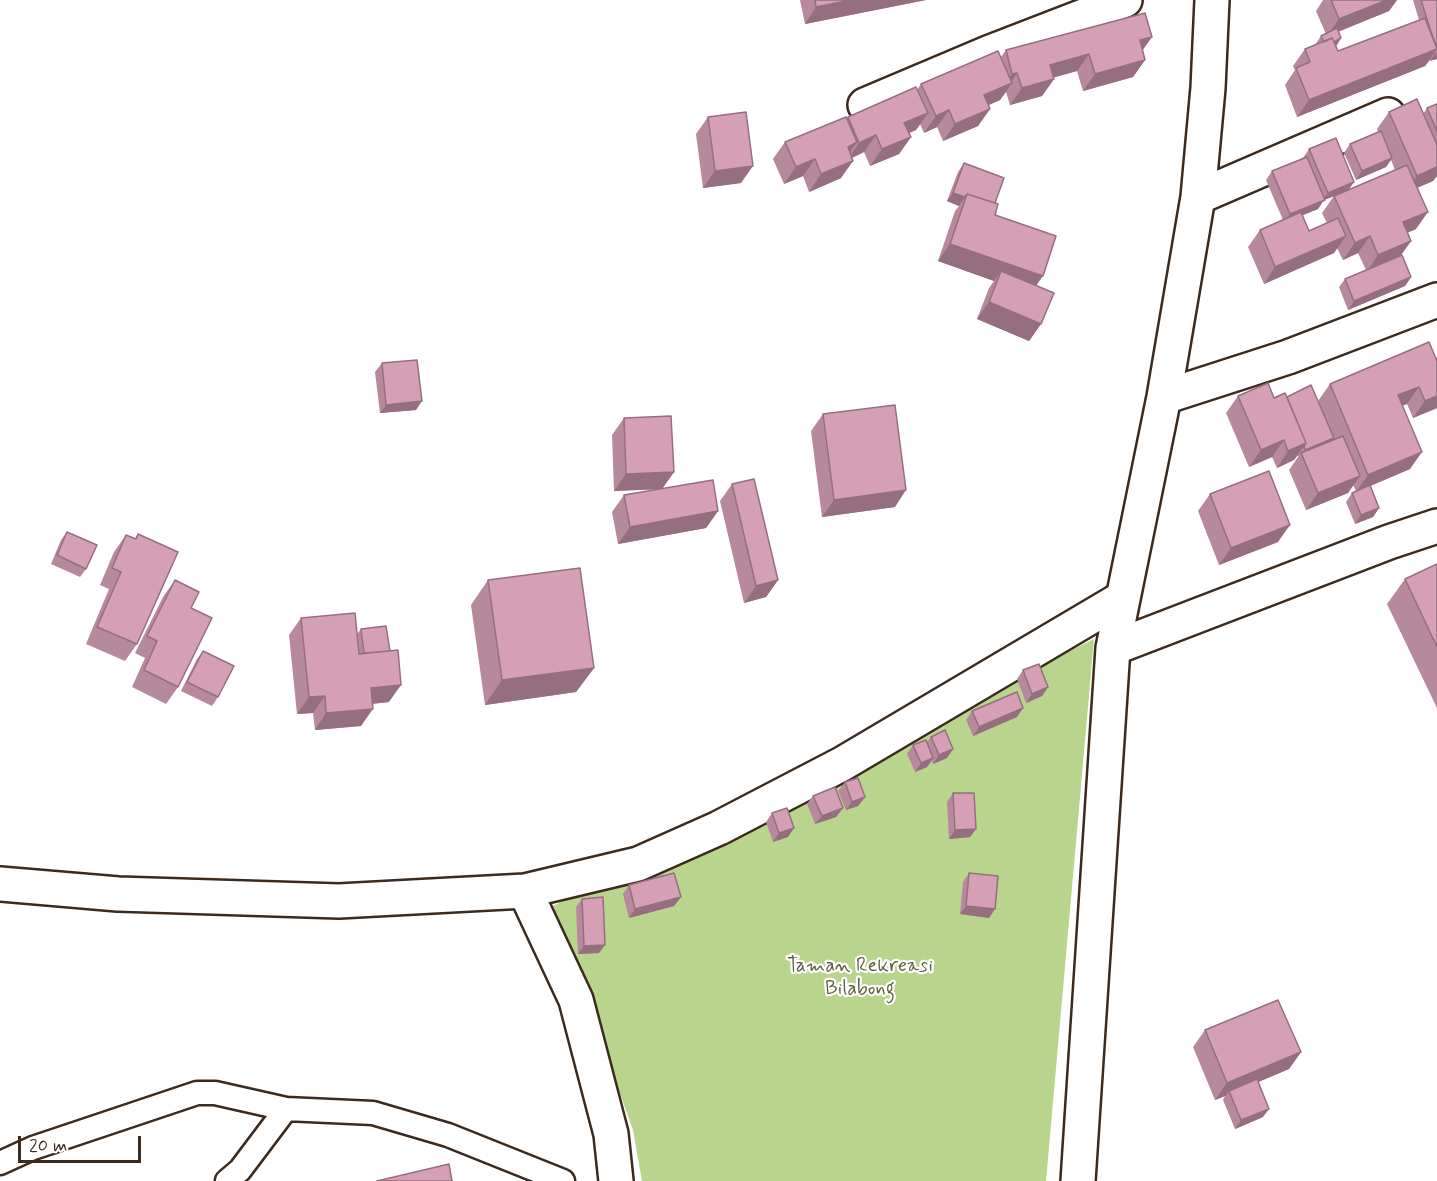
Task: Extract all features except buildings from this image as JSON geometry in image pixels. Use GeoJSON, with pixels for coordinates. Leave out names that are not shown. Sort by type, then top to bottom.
{"type":"FeatureCollection","features":[{"type":"Feature","properties":{"kind":"street"},"geometry":{"type":"LineString","coordinates":[[865,105],[988,53],[1125,0]]}},
{"type":"Feature","properties":{"kind":"street"},"geometry":{"type":"LineString","coordinates":[[1078,1181],[1113,648],[1121,598],[1164,397],[1198,196],[1208,88],[1212,0]]}},
{"type":"Feature","properties":{"kind":"street"},"geometry":{"type":"LineString","coordinates":[[1198,196],[1388,115]]}},
{"type":"Feature","properties":{"kind":"street"},"geometry":{"type":"LineString","coordinates":[[1164,397],[1288,357],[1437,300]]}},
{"type":"Feature","properties":{"kind":"street"},"geometry":{"type":"LineString","coordinates":[[1113,648],[1389,542],[1437,526]]}},
{"type":"Feature","properties":{"kind":"street"},"geometry":{"type":"LineString","coordinates":[[0,884],[118,894],[339,901],[525,891],[638,864],[719,828],[842,764],[1121,598]]}},
{"type":"Feature","properties":{"kind":"street"},"geometry":{"type":"LineString","coordinates":[[525,891],[576,1000],[611,1134],[616,1181]]}},
{"type":"Feature","properties":{"kind":"lane"},"geometry":{"type":"LineString","coordinates":[[0,1163],[33,1148],[197,1093],[215,1093],[286,1109],[373,1113],[448,1136],[563,1181]]}},
{"type":"Feature","properties":{"kind":"lane"},"geometry":{"type":"LineString","coordinates":[[227,1181],[240,1170],[286,1109]]}},
{"type":"Feature","properties":{"kind":"green space","name":"Taman Rekreasi Bilabong"},"geometry":{"type":"Polygon","coordinates":[[[1094,639],[1046,1181],[642,1181],[633,1130],[553,906],[1094,639]]]}}]}
